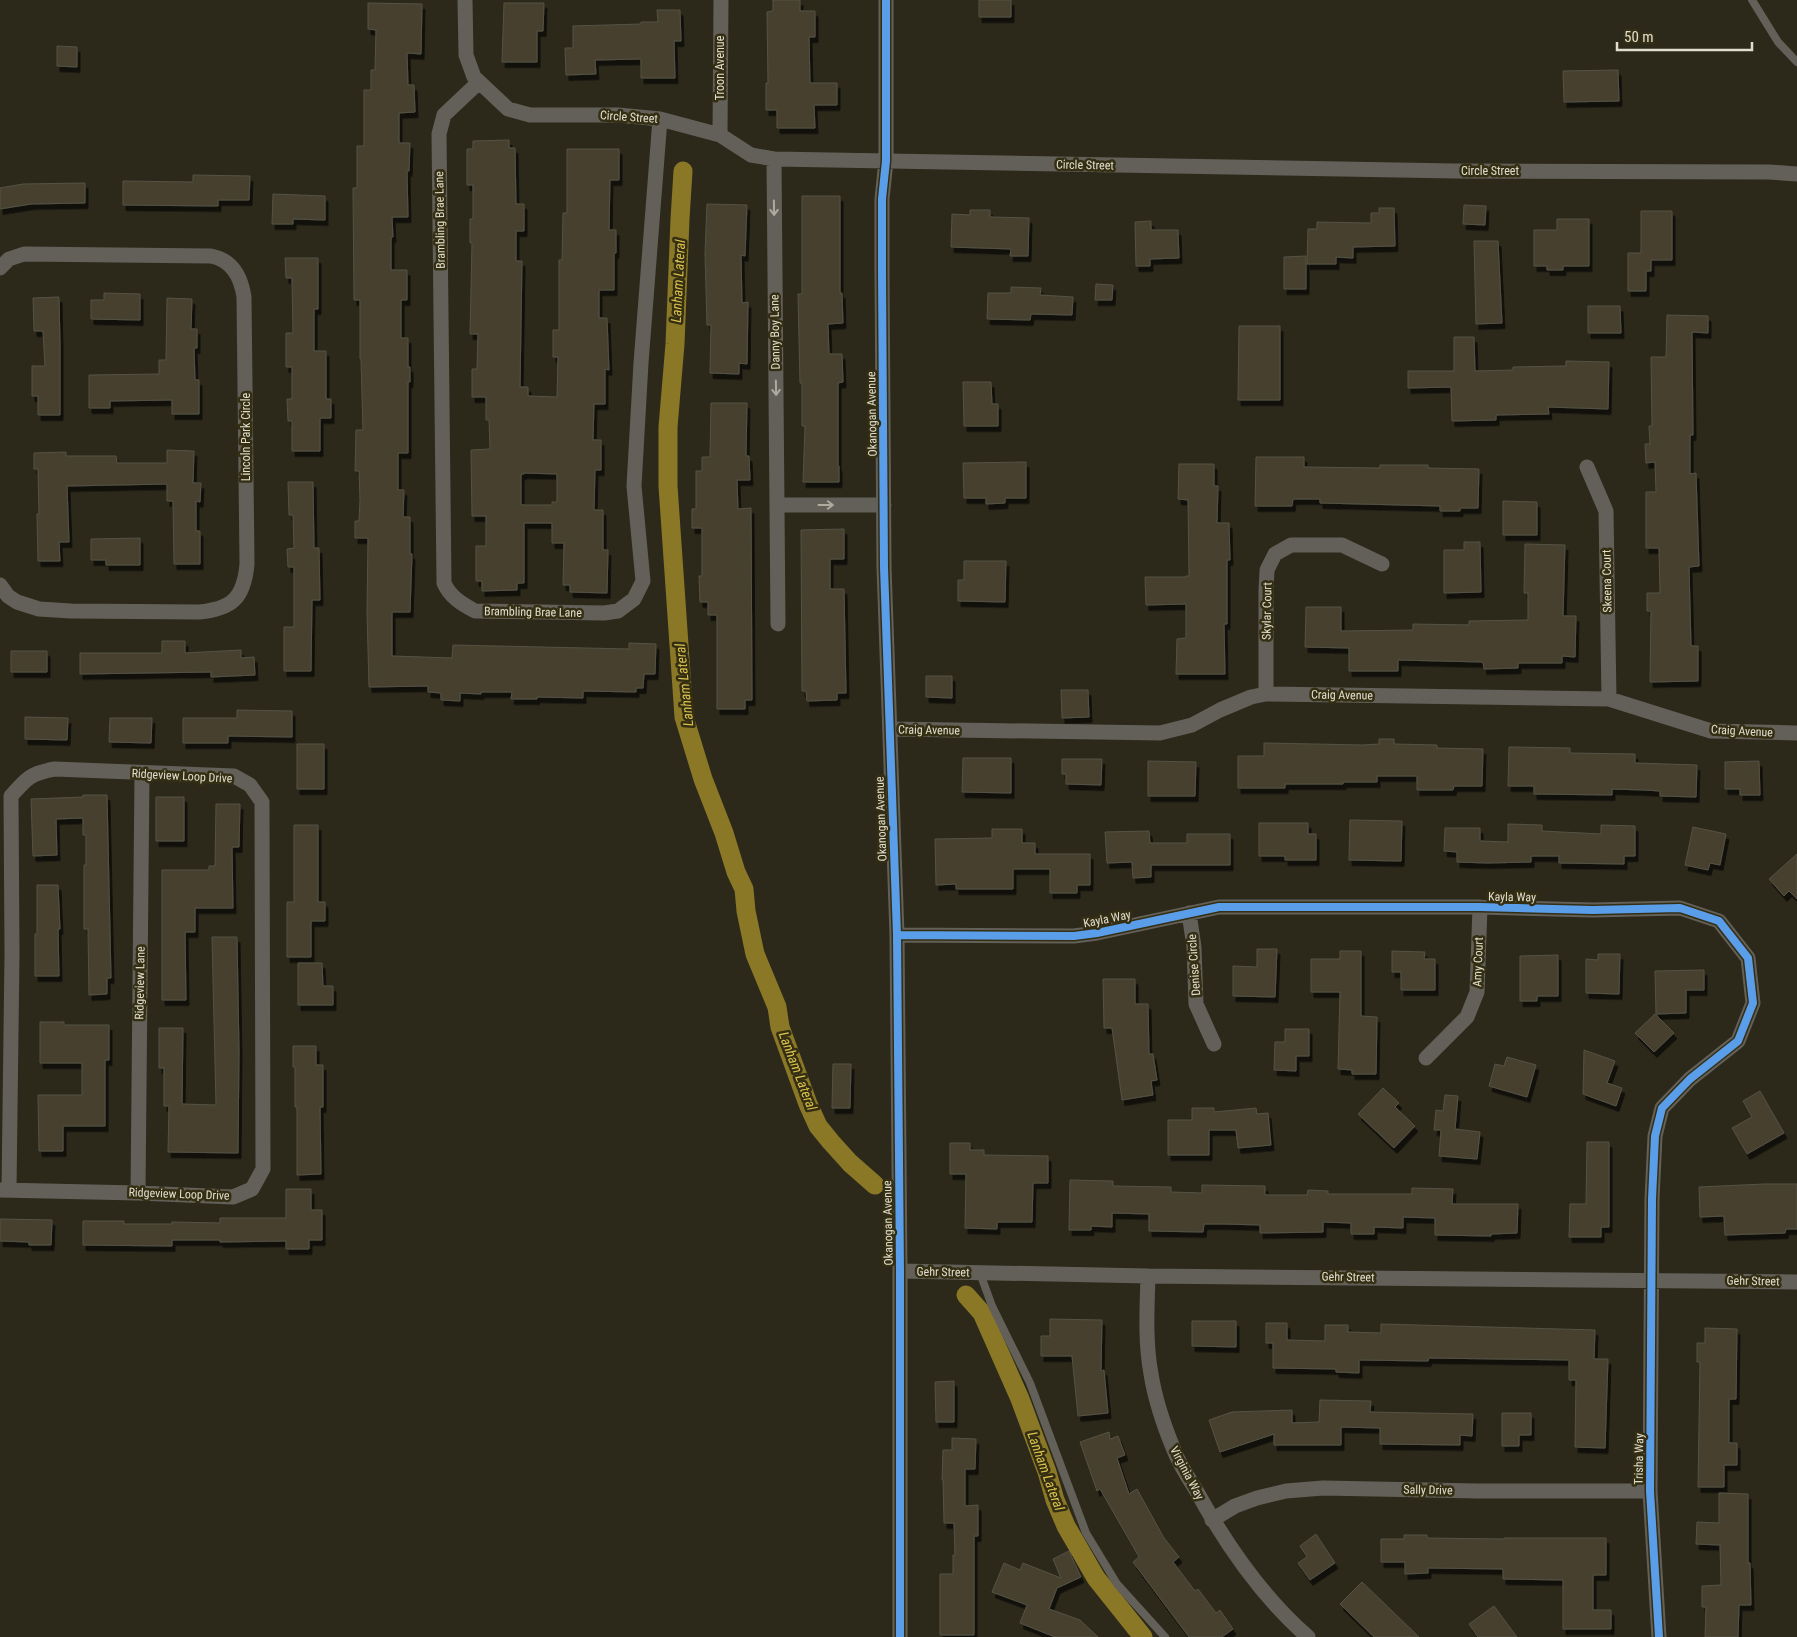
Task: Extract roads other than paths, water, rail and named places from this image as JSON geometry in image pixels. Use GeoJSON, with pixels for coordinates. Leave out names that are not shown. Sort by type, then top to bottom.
{"type":"FeatureCollection","features":[{"type":"Feature","properties":{"kind":"street","name":"Circle Street"},"geometry":{"type":"LineString","coordinates":[[465,0],[466,55],[474,77],[508,108],[530,115],[618,115],[660,119],[720,135],[751,155],[774,159],[1416,170],[1759,172],[1797,174]]}},
{"type":"Feature","properties":{"kind":"street","name":"Troon Avenue"},"geometry":{"type":"LineString","coordinates":[[720,135],[721,0]]}},
{"type":"Feature","properties":{"kind":"street","name":"Okanogan Avenue"},"geometry":{"type":"LineString","coordinates":[[886,0],[886,161],[882,208],[884,505],[897,935],[900,1271],[900,1637]]}},
{"type":"Feature","properties":{"kind":"street","name":"Brambling Brae Lane"},"geometry":{"type":"LineString","coordinates":[[479,82],[457,101],[444,116],[439,134],[444,583],[448,592],[475,611],[604,613],[618,611],[634,598],[643,581],[634,486],[641,363],[660,119]]}},
{"type":"Feature","properties":{"kind":"street","name":"Danny Boy Lane"},"geometry":{"type":"LineString","coordinates":[[774,159],[778,624]]}},
{"type":"Feature","properties":{"kind":"street","name":"Lincoln Park Circle"},"geometry":{"type":"LineString","coordinates":[[0,268],[10,259],[24,254],[211,256],[219,258],[232,267],[242,284],[244,297],[247,564],[244,583],[237,598],[229,606],[199,612],[39,609],[17,602],[8,596],[0,585]]}},
{"type":"Feature","properties":{"kind":"street","name":"Skeena Court"},"geometry":{"type":"LineString","coordinates":[[1588,467],[1606,510],[1609,700]]}},
{"type":"Feature","properties":{"kind":"street"},"geometry":{"type":"LineString","coordinates":[[777,504],[884,505]]}},
{"type":"Feature","properties":{"kind":"street","name":"Skylar Court"},"geometry":{"type":"LineString","coordinates":[[1266,694],[1267,570],[1275,554],[1290,545],[1342,545],[1382,564]]}},
{"type":"Feature","properties":{"kind":"street","name":"Craig Avenue"},"geometry":{"type":"LineString","coordinates":[[890,729],[1160,733],[1192,725],[1220,710],[1252,697],[1266,694],[1609,700],[1711,730],[1797,733]]}},
{"type":"Feature","properties":{"kind":"street","name":"Ridgeview Loop Drive"},"geometry":{"type":"LineString","coordinates":[[55,769],[142,774],[234,776],[250,785],[262,802],[263,1169],[252,1189],[233,1197],[138,1192],[4,1190],[6,954],[11,796],[25,781],[38,772],[55,769]]}},
{"type":"Feature","properties":{"kind":"street","name":"Ridgeview Lane"},"geometry":{"type":"LineString","coordinates":[[138,1192],[142,774]]}},
{"type":"Feature","properties":{"kind":"street","name":"Kayla Way"},"geometry":{"type":"LineString","coordinates":[[897,935],[1074,936],[1097,933],[1219,907],[1480,907],[1593,910],[1680,908],[1719,921],[1748,958],[1753,1003],[1738,1041],[1690,1079],[1662,1108],[1655,1136],[1652,1199],[1652,1280]]}},
{"type":"Feature","properties":{"kind":"street","name":"Amy Court"},"geometry":{"type":"LineString","coordinates":[[1426,1058],[1466,1016],[1477,992],[1480,907]]}},
{"type":"Feature","properties":{"kind":"street","name":"Denise Circle"},"geometry":{"type":"LineString","coordinates":[[1189,913],[1194,947],[1196,1004],[1214,1044]]}},
{"type":"Feature","properties":{"kind":"street","name":"Gehr Street"},"geometry":{"type":"LineString","coordinates":[[900,1271],[1148,1276],[1797,1282]]}},
{"type":"Feature","properties":{"kind":"street","name":"Virginia Way"},"geometry":{"type":"LineString","coordinates":[[1148,1276],[1147,1340],[1151,1374],[1174,1452],[1212,1520],[1240,1561],[1293,1625],[1308,1637]]}},
{"type":"Feature","properties":{"kind":"street","name":"Trisha Way"},"geometry":{"type":"LineString","coordinates":[[1652,1280],[1650,1490],[1659,1637]]}},
{"type":"Feature","properties":{"kind":"street","name":"Sally Drive"},"geometry":{"type":"LineString","coordinates":[[1212,1520],[1235,1506],[1257,1498],[1286,1491],[1323,1488],[1650,1490]]}},
{"type":"Feature","properties":{"kind":"lane"},"geometry":{"type":"LineString","coordinates":[[1752,0],[1778,42],[1797,62]]}},
{"type":"Feature","properties":{"kind":"lane"},"geometry":{"type":"LineString","coordinates":[[980,1273],[992,1306],[1030,1383],[1086,1533],[1117,1584],[1165,1637]]}},
{"type":"Feature","properties":{"kind":"waterway","name":"Lanham Lateral"},"geometry":{"type":"LineString","coordinates":[[683,171],[675,344],[668,427],[668,486],[684,717],[703,779],[724,833],[736,872],[744,889],[746,911],[755,954],[777,1007],[780,1027],[808,1104],[818,1126],[831,1142],[850,1163],[875,1185]]}},
{"type":"Feature","properties":{"kind":"waterway","name":"Lanham Lateral"},"geometry":{"type":"LineString","coordinates":[[966,1295],[982,1313],[1020,1399],[1066,1526],[1096,1578],[1143,1637]]}}]}
